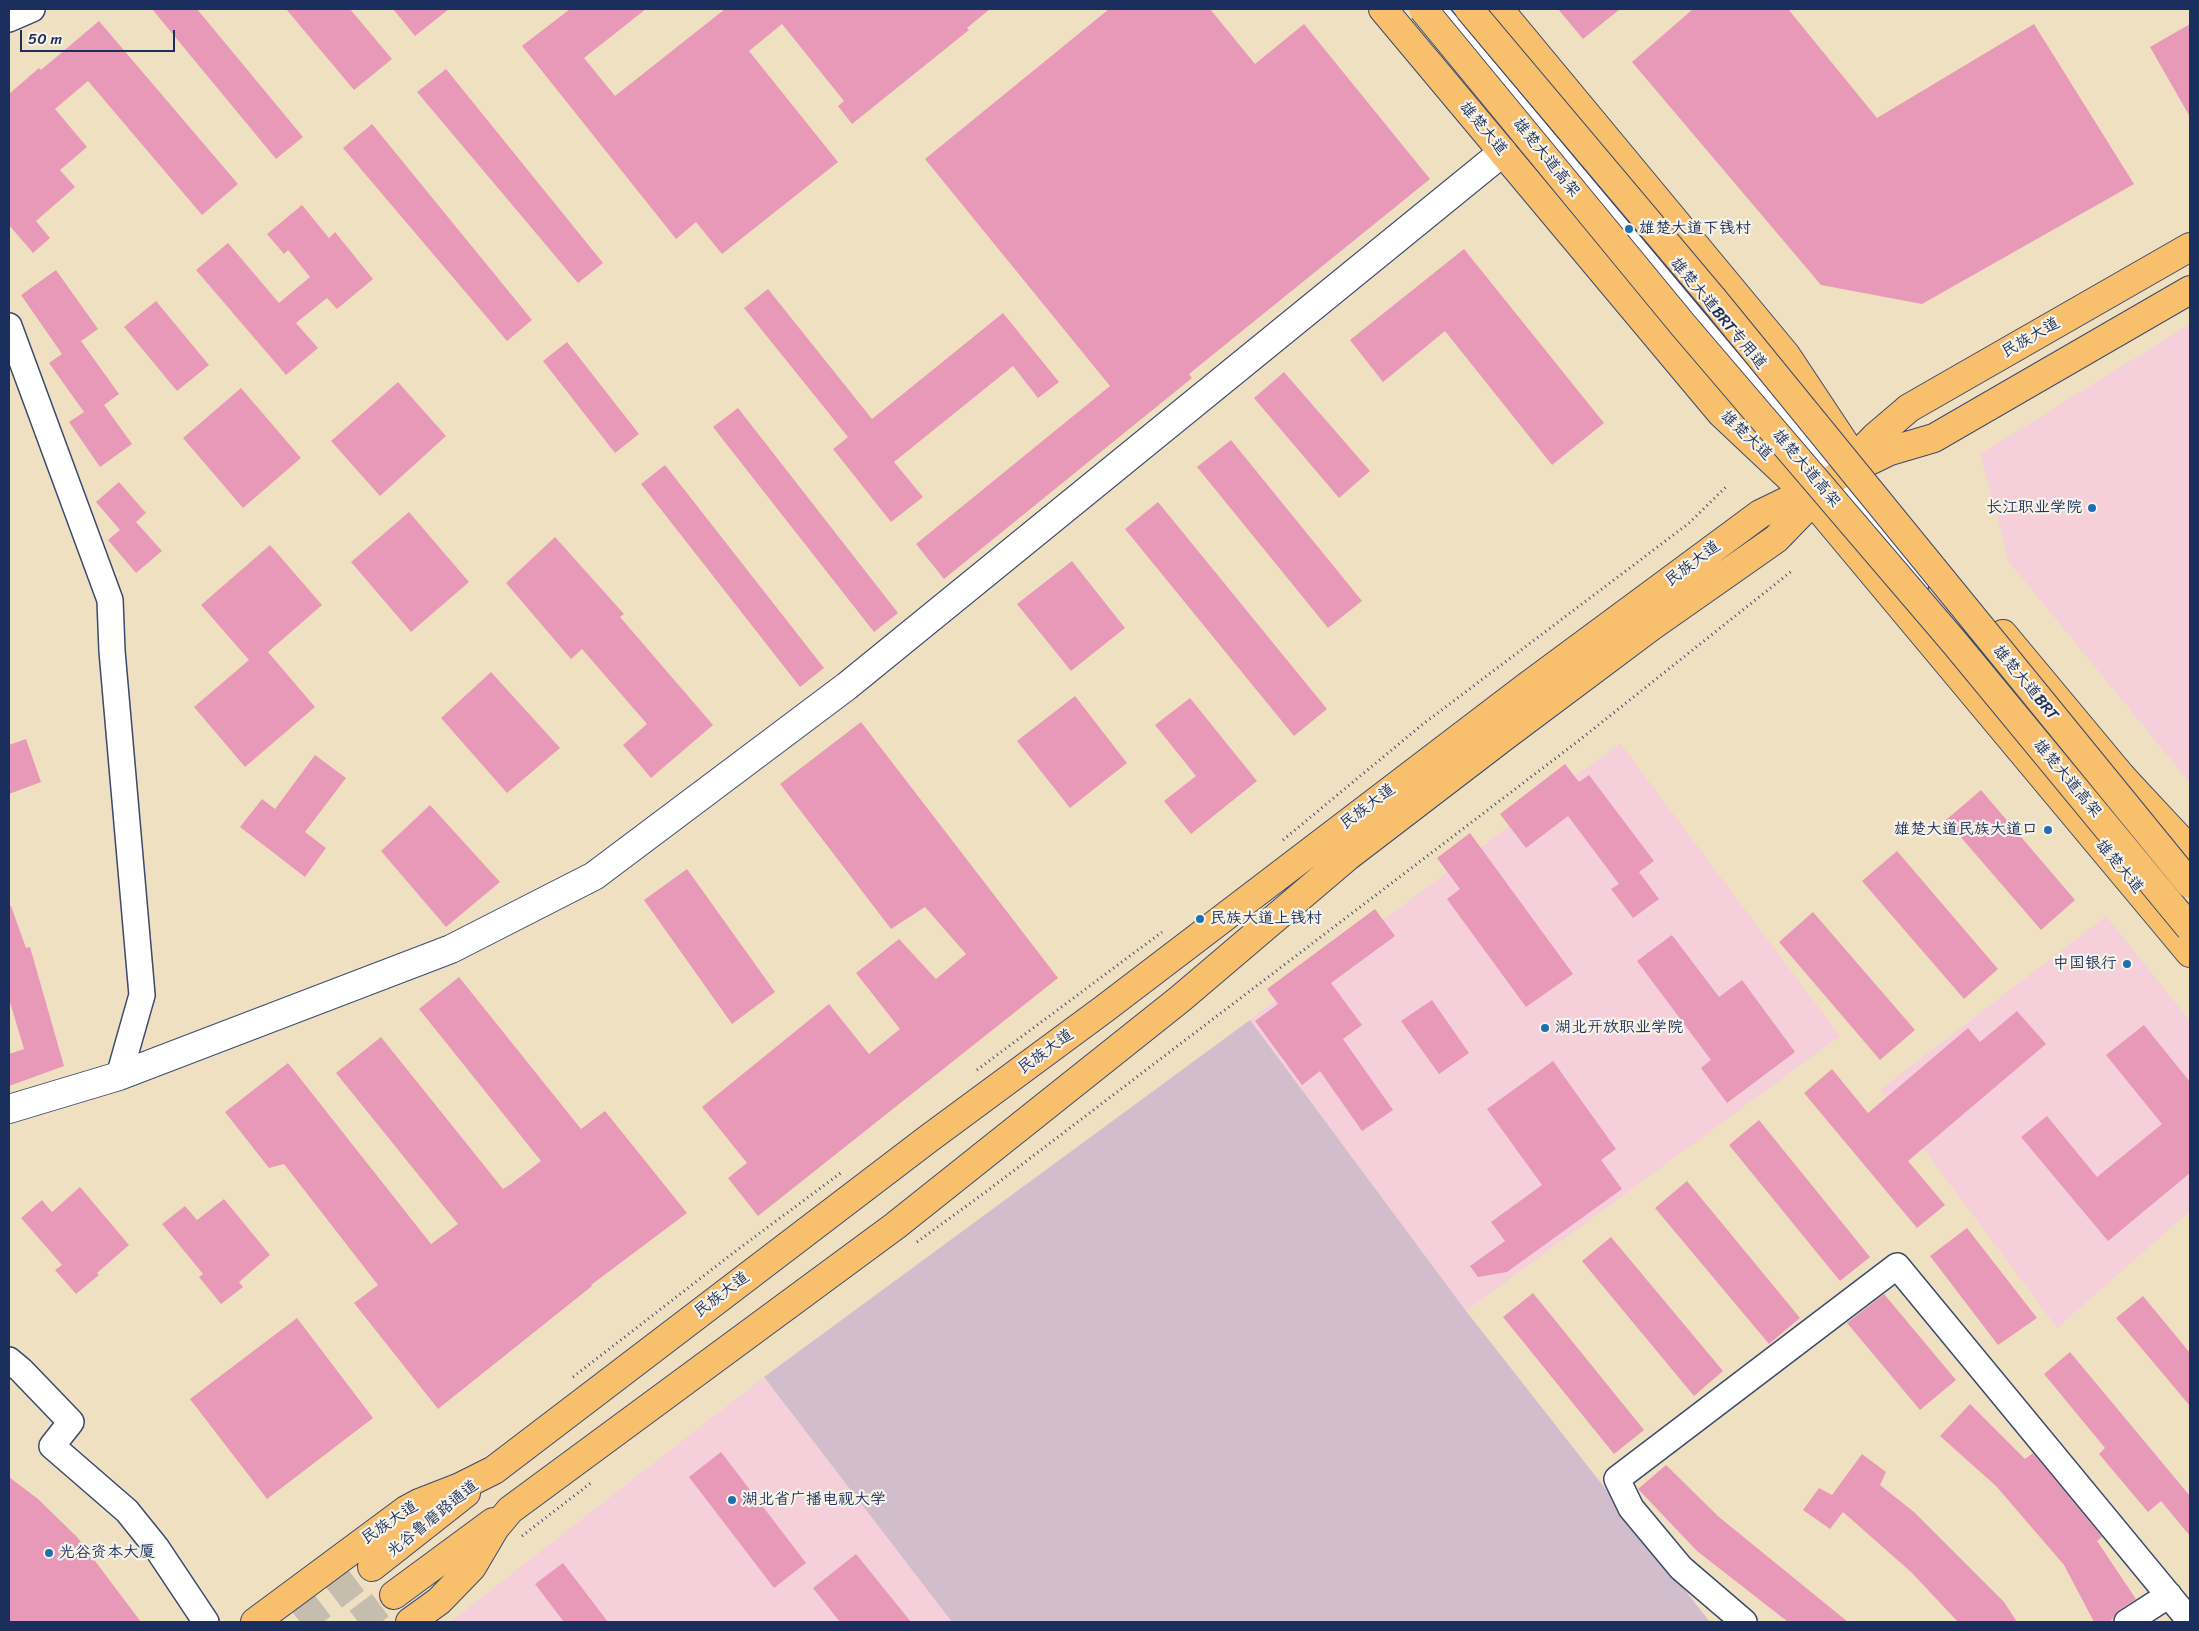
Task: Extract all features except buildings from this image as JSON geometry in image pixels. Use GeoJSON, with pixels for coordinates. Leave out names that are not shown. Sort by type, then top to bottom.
{"type":"FeatureCollection","features":[{"type":"Feature","properties":{"kind":"main road","name":"雄楚大道"},"geometry":{"type":"LineString","coordinates":[[1383,9],[1721,413],[1810,497],[2190,952]]}},
{"type":"Feature","properties":{"kind":"main road","name":"雄楚大道高架"},"geometry":{"type":"LineString","coordinates":[[1423,9],[1684,325],[1947,634],[2190,928]]}},
{"type":"Feature","properties":{"kind":"main road","name":"雄楚大道高架"},"geometry":{"type":"LineString","coordinates":[[1469,9],[1714,300],[2190,884]]}},
{"type":"Feature","properties":{"kind":"main road"},"geometry":{"type":"LineString","coordinates":[[1499,9],[1786,355],[1858,462],[2190,860]]}},
{"type":"Feature","properties":{"kind":"main road","name":"民族大道"},"geometry":{"type":"LineString","coordinates":[[256,1622],[406,1510],[494,1470],[928,1139],[1104,1009],[1532,682],[1760,514],[1810,497],[1836,479],[1858,462],[1909,408],[2190,247]]}},
{"type":"Feature","properties":{"kind":"main road","name":"民族大道"},"geometry":{"type":"LineString","coordinates":[[1858,462],[1934,438],[2190,290]]}},
{"type":"Feature","properties":{"kind":"main road","name":"民族大道"},"geometry":{"type":"LineString","coordinates":[[410,1622],[439,1601],[472,1567],[495,1528],[510,1510],[895,1226],[1180,999],[1347,857],[1652,626],[1776,539],[1810,497]]}},
{"type":"Feature","properties":{"kind":"main road"},"geometry":{"type":"LineString","coordinates":[[2121,776],[2190,850]]}},
{"type":"Feature","properties":{"kind":"main road","name":"光谷鲁磨路通道"},"geometry":{"type":"LineString","coordinates":[[372,1568],[494,1470]]}},
{"type":"Feature","properties":{"kind":"main road"},"geometry":{"type":"LineString","coordinates":[[394,1595],[510,1510]]}},
{"type":"Feature","properties":{"kind":"street"},"geometry":{"type":"LineString","coordinates":[[9,19],[32,9]]}},
{"type":"Feature","properties":{"kind":"street"},"geometry":{"type":"LineString","coordinates":[[9,1109],[119,1076],[451,949],[594,876],[847,686],[1503,152]]}},
{"type":"Feature","properties":{"kind":"street"},"geometry":{"type":"LineString","coordinates":[[9,326],[110,600],[112,651],[142,995],[119,1076]]}},
{"type":"Feature","properties":{"kind":"street"},"geometry":{"type":"LineString","coordinates":[[1744,1622],[1681,1568],[1631,1508],[1617,1479],[1897,1266],[2190,1621]]}},
{"type":"Feature","properties":{"kind":"street"},"geometry":{"type":"LineString","coordinates":[[9,1360],[71,1422],[52,1446],[127,1511],[156,1548],[206,1622]]}},
{"type":"Feature","properties":{"kind":"street"},"geometry":{"type":"LineString","coordinates":[[2127,1622],[2169,1595]]}},
{"type":"Feature","properties":{"kind":"lane","name":"雄楚大道BRT专用道"},"geometry":{"type":"LineString","coordinates":[[1442,9],[1836,479]]}},
{"type":"Feature","properties":{"kind":"lane"},"geometry":{"type":"LineString","coordinates":[[1836,479],[1930,594]]}},
{"type":"Feature","properties":{"kind":"lane","name":"雄楚大道BRT"},"geometry":{"type":"LineString","coordinates":[[1950,617],[2190,908]]}},
{"type":"Feature","properties":{"kind":"path"},"geometry":{"type":"LineString","coordinates":[[1280,842],[1423,724],[1688,524],[1726,488]]}},
{"type":"Feature","properties":{"kind":"path"},"geometry":{"type":"LineString","coordinates":[[916,1242],[987,1191],[1577,742],[1793,570]]}},
{"type":"Feature","properties":{"kind":"path"},"geometry":{"type":"LineString","coordinates":[[973,1073],[1163,931]]}},
{"type":"Feature","properties":{"kind":"path"},"geometry":{"type":"LineString","coordinates":[[566,1382],[846,1168]]}},
{"type":"Feature","properties":{"kind":"path"},"geometry":{"type":"LineString","coordinates":[[517,1540],[594,1480]]}},
{"type":"Feature","properties":{"kind":"shaded area","name":"长江职业学院"},"geometry":{"type":"Polygon","coordinates":[[[2190,324],[2190,783],[2009,562],[1980,454],[2190,324]]]}},
{"type":"Feature","properties":{"kind":"shaded area","name":"湖北开放职业学院"},"geometry":{"type":"Polygon","coordinates":[[[1620,743],[1840,1036],[1466,1311],[1250,1020],[1620,743]]]}},
{"type":"Feature","properties":{"kind":"shaded area"},"geometry":{"type":"Polygon","coordinates":[[[2106,916],[2190,1021],[2190,1211],[2057,1328],[1880,1090],[2106,916]]]}},
{"type":"Feature","properties":{"kind":"shaded area"},"geometry":{"type":"Polygon","coordinates":[[[1250,1020],[1466,1311],[1710,1622],[952,1622],[764,1377],[1250,1020]]]}},
{"type":"Feature","properties":{"kind":"shaded area","name":"湖北省广播电视大学"},"geometry":{"type":"Polygon","coordinates":[[[764,1377],[952,1622],[450,1622],[764,1377]]]}},
{"type":"Feature","properties":{"kind":"tunnel"},"geometry":{"type":"LineString","coordinates":[[300,1622],[372,1567]]}},
{"type":"Feature","properties":{"kind":"tunnel"},"geometry":{"type":"LineString","coordinates":[[358,1622],[394,1595]]}},
{"type":"Feature","properties":{"kind":"place","name":"雄楚大道下钱村"},"geometry":{"type":"Point","coordinates":[1629,229]}},
{"type":"Feature","properties":{"kind":"place","name":"长江职业学院"},"geometry":{"type":"Point","coordinates":[2092,508]}},
{"type":"Feature","properties":{"kind":"place","name":"雄楚大道民族大道口"},"geometry":{"type":"Point","coordinates":[2048,830]}},
{"type":"Feature","properties":{"kind":"place","name":"民族大道上钱村"},"geometry":{"type":"Point","coordinates":[1200,919]}},
{"type":"Feature","properties":{"kind":"place","name":"中国银行"},"geometry":{"type":"Point","coordinates":[2127,964]}},
{"type":"Feature","properties":{"kind":"place","name":"湖北开放职业学院"},"geometry":{"type":"Point","coordinates":[1545,1028]}},
{"type":"Feature","properties":{"kind":"place","name":"湖北省广播电视大学"},"geometry":{"type":"Point","coordinates":[732,1500]}},
{"type":"Feature","properties":{"kind":"place","name":"光谷资本大厦"},"geometry":{"type":"Point","coordinates":[49,1553]}}]}
